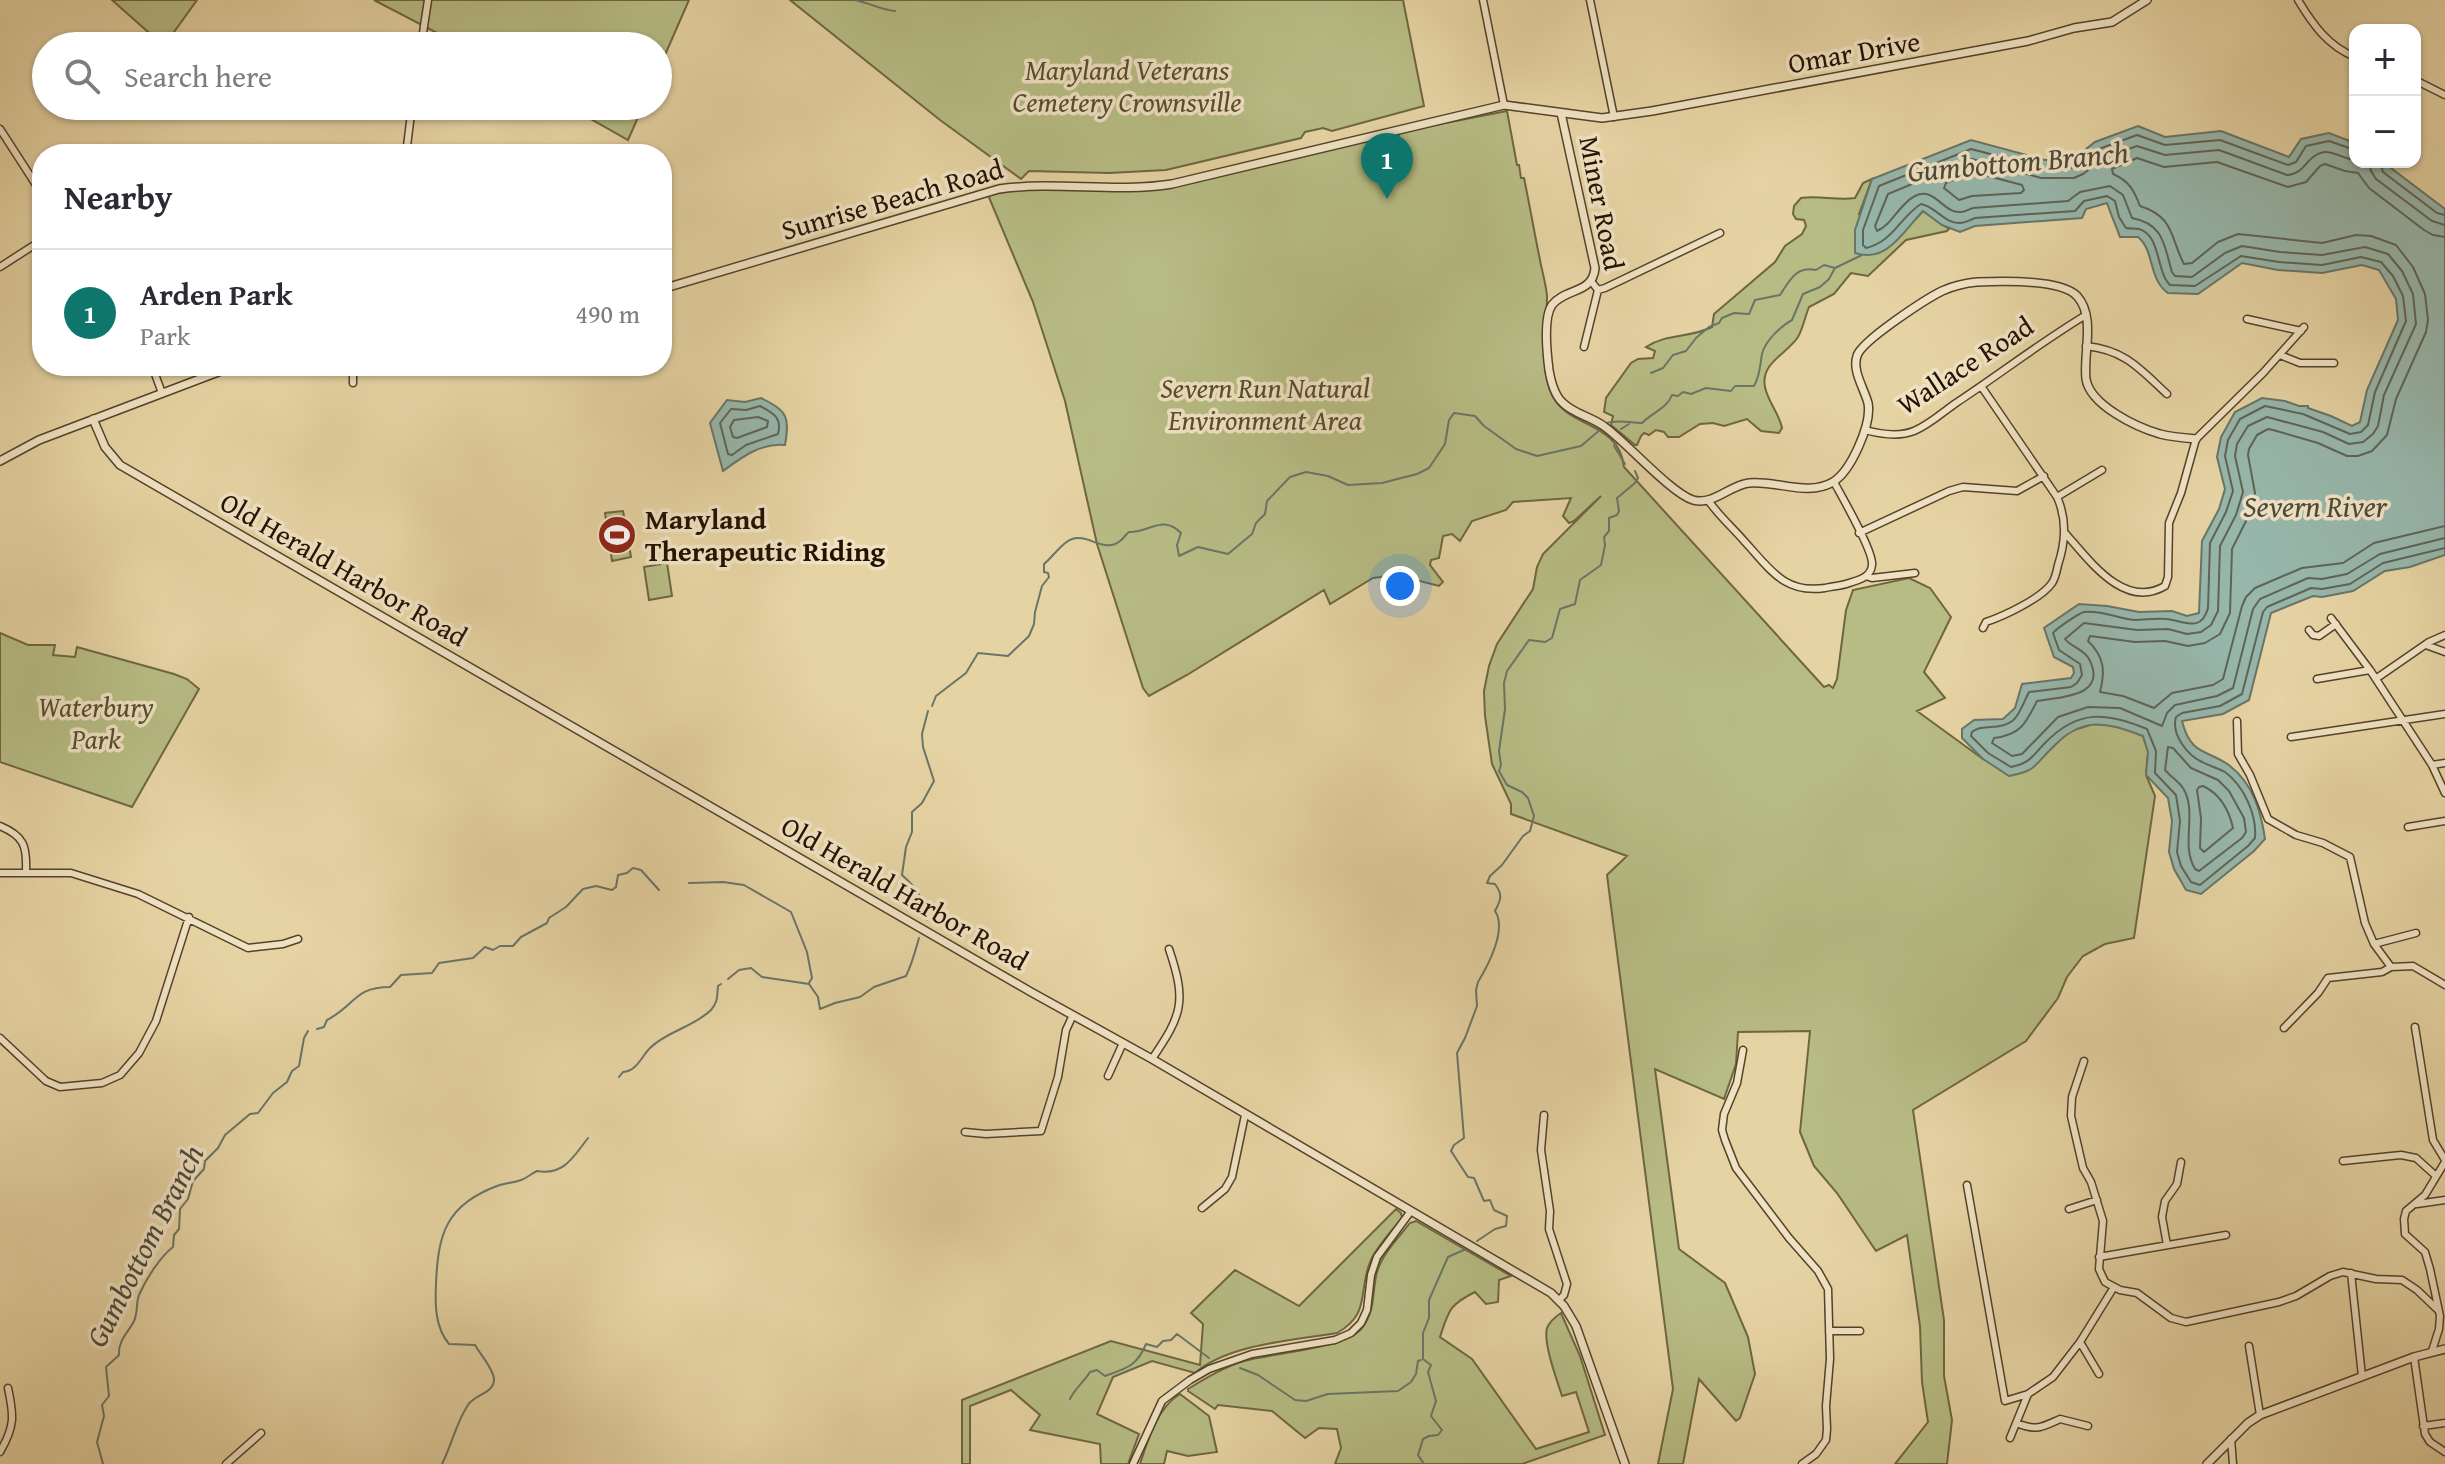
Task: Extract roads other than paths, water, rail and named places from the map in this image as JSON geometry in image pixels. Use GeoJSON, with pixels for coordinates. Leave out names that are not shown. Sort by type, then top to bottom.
{"type":"FeatureCollection","features":[{"type":"Feature","properties":{"kind":"street"},"geometry":{"type":"LineString","coordinates":[[423,32],[428,0]]}},
{"type":"Feature","properties":{"kind":"street"},"geometry":{"type":"LineString","coordinates":[[1483,0],[1504,105]]}},
{"type":"Feature","properties":{"kind":"street"},"geometry":{"type":"LineString","coordinates":[[1590,0],[1614,117]]}},
{"type":"Feature","properties":{"kind":"street","name":"Omar Drive"},"geometry":{"type":"LineString","coordinates":[[1561,113],[1614,117],[2028,41],[2074,28],[2112,22],[2147,0]]}},
{"type":"Feature","properties":{"kind":"street"},"geometry":{"type":"LineString","coordinates":[[2298,0],[2313,25],[2339,50],[2349,54]]}},
{"type":"Feature","properties":{"kind":"street"},"geometry":{"type":"LineString","coordinates":[[2421,83],[2445,95]]}},
{"type":"Feature","properties":{"kind":"street","name":"Sunrise Beach Road"},"geometry":{"type":"LineString","coordinates":[[672,286],[999,189],[1043,185],[1130,188],[1172,184],[1504,105],[1561,113]]}},
{"type":"Feature","properties":{"kind":"street","name":"Miner Road"},"geometry":{"type":"LineString","coordinates":[[1561,113],[1595,268],[1591,281],[1598,290],[1584,347]]}},
{"type":"Feature","properties":{"kind":"street"},"geometry":{"type":"LineString","coordinates":[[407,144],[410,120]]}},
{"type":"Feature","properties":{"kind":"street"},"geometry":{"type":"LineString","coordinates":[[0,129],[32,179]]}},
{"type":"Feature","properties":{"kind":"street"},"geometry":{"type":"LineString","coordinates":[[1598,290],[1720,233]]}},
{"type":"Feature","properties":{"kind":"street"},"geometry":{"type":"LineString","coordinates":[[0,267],[32,246]]}},
{"type":"Feature","properties":{"kind":"street"},"geometry":{"type":"LineString","coordinates":[[1591,281],[1557,300],[1549,311],[1548,356],[1556,395],[1568,407],[1610,430],[1682,494],[1695,500],[1708,500],[1744,483],[1816,488],[1834,482],[1848,467],[1865,430],[1869,411],[1856,369],[1857,354],[1876,335],[1941,292],[1975,282],[2052,285],[2077,296],[2086,315],[2087,385],[2102,404],[2160,434],[2196,439]]}},
{"type":"Feature","properties":{"kind":"street","name":"Wallace Road"},"geometry":{"type":"LineString","coordinates":[[1865,430],[1898,434],[1914,431],[2053,334],[2086,315]]}},
{"type":"Feature","properties":{"kind":"street"},"geometry":{"type":"LineString","coordinates":[[2065,533],[2117,585],[2136,594],[2153,593],[2165,586],[2168,577],[2169,523],[2196,439],[2303,329],[2247,319]]}},
{"type":"Feature","properties":{"kind":"street"},"geometry":{"type":"LineString","coordinates":[[2086,346],[2110,349],[2122,356],[2167,394]]}},
{"type":"Feature","properties":{"kind":"street"},"geometry":{"type":"LineString","coordinates":[[2280,355],[2300,363],[2334,363]]}},
{"type":"Feature","properties":{"kind":"street"},"geometry":{"type":"LineString","coordinates":[[156,376],[162,393]]}},
{"type":"Feature","properties":{"kind":"street"},"geometry":{"type":"LineString","coordinates":[[0,461],[27,445],[207,376]]}},
{"type":"Feature","properties":{"kind":"street"},"geometry":{"type":"LineString","coordinates":[[353,376],[353,383]]}},
{"type":"Feature","properties":{"kind":"street"},"geometry":{"type":"LineString","coordinates":[[1981,386],[2057,497],[2064,511],[2065,533],[2053,583],[2039,595],[1986,622],[1983,628]]}},
{"type":"Feature","properties":{"kind":"street","name":"Old Herald Harbor Road"},"geometry":{"type":"LineString","coordinates":[[93,419],[105,447],[120,465],[1534,1281],[1567,1310],[1581,1339],[1625,1464]]}},
{"type":"Feature","properties":{"kind":"street"},"geometry":{"type":"LineString","coordinates":[[2057,497],[2102,470]]}},
{"type":"Feature","properties":{"kind":"street"},"geometry":{"type":"LineString","coordinates":[[1859,533],[1949,491],[1963,487],[2017,491],[2044,476]]}},
{"type":"Feature","properties":{"kind":"street"},"geometry":{"type":"LineString","coordinates":[[1708,500],[1777,576],[1792,586],[1809,590],[1845,585],[1866,576],[1872,559],[1866,541],[1834,482]]}},
{"type":"Feature","properties":{"kind":"street"},"geometry":{"type":"LineString","coordinates":[[1866,576],[1915,573]]}},
{"type":"Feature","properties":{"kind":"street"},"geometry":{"type":"LineString","coordinates":[[2309,630],[2319,636],[2334,621],[2406,721],[2445,793]]}},
{"type":"Feature","properties":{"kind":"street"},"geometry":{"type":"LineString","coordinates":[[2377,678],[2445,635]]}},
{"type":"Feature","properties":{"kind":"street"},"geometry":{"type":"LineString","coordinates":[[2426,645],[2445,652]]}},
{"type":"Feature","properties":{"kind":"street"},"geometry":{"type":"LineString","coordinates":[[2317,679],[2370,670]]}},
{"type":"Feature","properties":{"kind":"street"},"geometry":{"type":"LineString","coordinates":[[2291,737],[2445,714]]}},
{"type":"Feature","properties":{"kind":"street"},"geometry":{"type":"LineString","coordinates":[[2237,721],[2238,754],[2268,819],[2296,835],[2323,843],[2350,857],[2365,923],[2374,944],[2391,967]]}},
{"type":"Feature","properties":{"kind":"street"},"geometry":{"type":"LineString","coordinates":[[2432,765],[2445,763]]}},
{"type":"Feature","properties":{"kind":"street"},"geometry":{"type":"LineString","coordinates":[[2408,827],[2445,821]]}},
{"type":"Feature","properties":{"kind":"street"},"geometry":{"type":"LineString","coordinates":[[0,826],[16,833],[27,851],[26,871]]}},
{"type":"Feature","properties":{"kind":"street"},"geometry":{"type":"LineString","coordinates":[[0,873],[71,873],[138,894],[248,948],[298,939]]}},
{"type":"Feature","properties":{"kind":"street"},"geometry":{"type":"LineString","coordinates":[[0,1038],[46,1081],[60,1087],[102,1083],[120,1075],[139,1053],[156,1021],[189,917]]}},
{"type":"Feature","properties":{"kind":"street"},"geometry":{"type":"LineString","coordinates":[[2374,944],[2416,933]]}},
{"type":"Feature","properties":{"kind":"street"},"geometry":{"type":"LineString","coordinates":[[1152,1059],[1171,1030],[1180,1006],[1180,993],[1169,949]]}},
{"type":"Feature","properties":{"kind":"street"},"geometry":{"type":"LineString","coordinates":[[2284,1028],[2318,993],[2328,978],[2413,966],[2445,985]]}},
{"type":"Feature","properties":{"kind":"street"},"geometry":{"type":"LineString","coordinates":[[965,1132],[1041,1131],[1058,1077],[1066,1030],[1073,1015]]}},
{"type":"Feature","properties":{"kind":"street"},"geometry":{"type":"LineString","coordinates":[[2415,1027],[2433,1140],[2445,1161],[2417,1204],[2406,1211],[2404,1219],[2405,1234],[2425,1252],[2442,1310],[2439,1329],[2429,1352]]}},
{"type":"Feature","properties":{"kind":"street"},"geometry":{"type":"LineString","coordinates":[[1108,1076],[1123,1043]]}},
{"type":"Feature","properties":{"kind":"street"},"geometry":{"type":"LineString","coordinates":[[1743,1050],[1737,1083],[1724,1114],[1722,1130],[1725,1140],[1736,1168],[1818,1271],[1828,1289],[1826,1440],[1816,1454],[1802,1464]]}},
{"type":"Feature","properties":{"kind":"street"},"geometry":{"type":"LineString","coordinates":[[2084,1061],[2072,1097],[2071,1116],[2083,1168],[2103,1221],[2099,1257],[2101,1277],[2105,1282],[2137,1293],[2171,1318],[2186,1322],[2279,1302],[2343,1272],[2376,1279],[2402,1280],[2442,1310]]}},
{"type":"Feature","properties":{"kind":"street"},"geometry":{"type":"LineString","coordinates":[[1202,1208],[1225,1189],[1232,1177],[1245,1115]]}},
{"type":"Feature","properties":{"kind":"street"},"geometry":{"type":"LineString","coordinates":[[1544,1115],[1541,1150],[1550,1211],[1549,1229],[1567,1284],[1559,1300]]}},
{"type":"Feature","properties":{"kind":"street"},"geometry":{"type":"LineString","coordinates":[[2343,1161],[2401,1155],[2416,1158],[2436,1176]]}},
{"type":"Feature","properties":{"kind":"street"},"geometry":{"type":"LineString","coordinates":[[2167,1245],[2162,1217],[2165,1201],[2177,1184],[2181,1162]]}},
{"type":"Feature","properties":{"kind":"street"},"geometry":{"type":"LineString","coordinates":[[1967,1185],[2005,1401],[2028,1394],[2053,1377],[2080,1342],[2114,1287]]}},
{"type":"Feature","properties":{"kind":"street"},"geometry":{"type":"LineString","coordinates":[[2069,1209],[2097,1200]]}},
{"type":"Feature","properties":{"kind":"street"},"geometry":{"type":"LineString","coordinates":[[2417,1204],[2445,1200]]}},
{"type":"Feature","properties":{"kind":"street"},"geometry":{"type":"LineString","coordinates":[[1133,1464],[1162,1401],[1190,1380],[1209,1369],[1252,1354],[1335,1340],[1351,1333],[1361,1323],[1367,1310],[1371,1275],[1377,1257],[1411,1211]]}},
{"type":"Feature","properties":{"kind":"street"},"geometry":{"type":"LineString","coordinates":[[2099,1257],[2226,1235]]}},
{"type":"Feature","properties":{"kind":"street"},"geometry":{"type":"LineString","coordinates":[[2351,1273],[2362,1376]]}},
{"type":"Feature","properties":{"kind":"street"},"geometry":{"type":"LineString","coordinates":[[1829,1331],[1860,1331]]}},
{"type":"Feature","properties":{"kind":"street"},"geometry":{"type":"LineString","coordinates":[[2080,1342],[2099,1374]]}},
{"type":"Feature","properties":{"kind":"street"},"geometry":{"type":"LineString","coordinates":[[2249,1346],[2260,1415]]}},
{"type":"Feature","properties":{"kind":"street"},"geometry":{"type":"LineString","coordinates":[[2208,1463],[2260,1415],[2414,1357],[2445,1349]]}},
{"type":"Feature","properties":{"kind":"street"},"geometry":{"type":"LineString","coordinates":[[2414,1357],[2426,1438],[2445,1452]]}},
{"type":"Feature","properties":{"kind":"street"},"geometry":{"type":"LineString","coordinates":[[0,1452],[13,1425],[8,1388]]}},
{"type":"Feature","properties":{"kind":"street"},"geometry":{"type":"LineString","coordinates":[[2010,1438],[2028,1394]]}},
{"type":"Feature","properties":{"kind":"street"},"geometry":{"type":"LineString","coordinates":[[2016,1423],[2040,1429],[2060,1419],[2088,1426]]}},
{"type":"Feature","properties":{"kind":"street"},"geometry":{"type":"LineString","coordinates":[[2423,1426],[2445,1423]]}},
{"type":"Feature","properties":{"kind":"street"},"geometry":{"type":"LineString","coordinates":[[226,1464],[261,1433]]}},
{"type":"Feature","properties":{"kind":"street"},"geometry":{"type":"LineString","coordinates":[[2231,1439],[2233,1464]]}},
{"type":"Feature","properties":{"kind":"street"},"geometry":{"type":"LineString","coordinates":[[2208,1463],[2220,1464]]}},
{"type":"Feature","properties":{"kind":"water","name":"Severn River"},"geometry":{"type":"Polygon","coordinates":[[[2138,126],[2165,137],[2221,131],[2289,157],[2301,139],[2329,133],[2349,141],[2349,168],[2391,168],[2445,209],[2445,555],[2410,567],[2385,571],[2353,591],[2313,596],[2271,613],[2249,700],[2223,714],[2182,721],[2195,747],[2230,766],[2245,781],[2258,808],[2265,839],[2201,894],[2186,890],[2174,869],[2169,852],[2172,821],[2168,798],[2146,775],[2148,752],[2143,736],[2104,725],[2083,727],[2061,739],[2032,768],[2009,776],[1983,759],[1962,738],[1962,729],[1974,720],[2003,719],[2015,708],[2022,684],[2071,678],[2073,667],[2054,657],[2044,628],[2079,604],[2139,612],[2172,611],[2187,616],[2199,613],[2202,541],[2219,509],[2225,489],[2217,457],[2221,437],[2235,412],[2262,398],[2308,406],[2352,426],[2360,422],[2367,390],[2398,320],[2396,299],[2379,270],[2362,265],[2322,273],[2278,270],[2242,263],[2198,294],[2168,293],[2157,280],[2147,250],[2138,237],[2120,237],[2107,203],[2086,209],[2082,218],[1975,226],[1960,232],[1942,225],[1923,211],[1886,250],[1866,255],[1855,253],[1855,230],[1872,179],[1971,140],[2045,160],[2072,160],[2095,142],[2138,126]]]}},
{"type":"Feature","properties":{"kind":"water"},"geometry":{"type":"Polygon","coordinates":[[[761,398],[785,416],[785,445],[759,449],[723,471],[710,423],[727,400],[745,402],[761,398]]]}},
{"type":"Feature","properties":{"kind":"waterway"},"geometry":{"type":"LineString","coordinates":[[855,0],[895,11]]}},
{"type":"Feature","properties":{"kind":"waterway","name":"Gumbottom Branch"},"geometry":{"type":"LineString","coordinates":[[1607,423],[1642,423],[1666,404],[1672,395],[1678,396],[1683,392],[1691,394],[1706,388],[1731,391],[1735,386],[1754,386],[1766,344],[1792,320],[1803,294],[1820,287],[1835,268],[1862,255]]}},
{"type":"Feature","properties":{"kind":"waterway"},"geometry":{"type":"LineString","coordinates":[[1651,373],[1663,368],[1673,355],[1686,351],[1696,338],[1722,318],[1734,313],[1749,314],[1755,300],[1780,295],[1798,272],[1816,270],[1824,265],[1835,268]]}},
{"type":"Feature","properties":{"kind":"waterway","name":"Gumbottom Branch"},"geometry":{"type":"LineString","coordinates":[[932,706],[936,696],[966,673],[978,653],[1008,656],[1029,636],[1042,586],[1049,577],[1044,572],[1044,564],[1072,539],[1108,545],[1120,541],[1129,532],[1168,525],[1181,533],[1177,545],[1179,556],[1198,547],[1228,554],[1252,534],[1256,523],[1265,514],[1267,501],[1290,477],[1306,472],[1328,476],[1348,485],[1382,483],[1429,468],[1445,444],[1449,420],[1454,413],[1475,416],[1516,449],[1537,456],[1581,446],[1601,429]]}},
{"type":"Feature","properties":{"kind":"waterway","name":"Gumbottom Branch"},"geometry":{"type":"LineString","coordinates":[[1621,429],[1629,424]]}},
{"type":"Feature","properties":{"kind":"waterway"},"geometry":{"type":"LineString","coordinates":[[1616,444],[1614,446],[1625,464]]}},
{"type":"Feature","properties":{"kind":"waterway"},"geometry":{"type":"LineString","coordinates":[[1477,1241],[1506,1226],[1507,1216],[1494,1210],[1490,1200],[1484,1201],[1474,1178],[1468,1177],[1451,1151],[1464,1138],[1457,1053],[1477,1006],[1478,982],[1498,937],[1495,911],[1500,894],[1495,884],[1487,883],[1530,831],[1534,816],[1528,798],[1507,785],[1499,771],[1505,709],[1504,683],[1507,671],[1529,640],[1545,642],[1552,638],[1560,609],[1575,604],[1580,580],[1601,565],[1609,518],[1619,511],[1617,498],[1638,478],[1635,471]]}},
{"type":"Feature","properties":{"kind":"waterway","name":"Gumbottom Branch"},"geometry":{"type":"LineString","coordinates":[[927,920],[920,896],[902,875],[906,847],[912,832],[912,812],[922,803],[934,781],[923,747],[922,734],[928,711]]}},
{"type":"Feature","properties":{"kind":"waterway","name":"Gumbottom Branch"},"geometry":{"type":"LineString","coordinates":[[317,1029],[324,1027],[327,1020],[362,993],[390,987],[401,975],[432,973],[439,963],[473,958],[485,947],[493,950],[500,946],[513,946],[521,937],[547,923],[583,889],[596,886],[612,890],[616,887],[618,875],[633,868],[641,870],[659,890]]}},
{"type":"Feature","properties":{"kind":"waterway","name":"Gumbottom Branch"},"geometry":{"type":"LineString","coordinates":[[689,883],[744,885],[791,912],[807,952],[812,978],[809,983]]}},
{"type":"Feature","properties":{"kind":"waterway","name":"Gumbottom Branch"},"geometry":{"type":"LineString","coordinates":[[728,979],[739,970],[751,968],[762,977],[809,984],[818,997],[820,1009],[860,997],[874,987],[906,976],[919,938]]}},
{"type":"Feature","properties":{"kind":"waterway","name":"Gumbottom Branch"},"geometry":{"type":"LineString","coordinates":[[619,1077],[635,1066],[657,1042],[711,1010],[721,984]]}},
{"type":"Feature","properties":{"kind":"waterway","name":"Gumbottom Branch"},"geometry":{"type":"LineString","coordinates":[[103,1464],[97,1442],[104,1416],[102,1405],[109,1396],[106,1367],[119,1355],[149,1275],[173,1247],[174,1235],[179,1229],[180,1209],[188,1199],[193,1181],[225,1135],[250,1114],[258,1113],[273,1093],[287,1082],[292,1071],[299,1066],[308,1031]]}},
{"type":"Feature","properties":{"kind":"waterway","name":"Gumbottom Branch"},"geometry":{"type":"LineString","coordinates":[[442,1464],[468,1405],[488,1391],[494,1379],[475,1345],[449,1344],[438,1323],[437,1266],[448,1223],[466,1202],[480,1194],[537,1171],[561,1168],[588,1138]]}},
{"type":"Feature","properties":{"kind":"waterway"},"geometry":{"type":"LineString","coordinates":[[1424,1464],[1418,1455],[1423,1439],[1438,1435],[1442,1430],[1431,1416],[1436,1401],[1428,1372],[1431,1365],[1423,1359],[1423,1333],[1429,1318],[1429,1300],[1448,1257],[1466,1249]]}},
{"type":"Feature","properties":{"kind":"waterway"},"geometry":{"type":"LineString","coordinates":[[1070,1399],[1090,1372],[1097,1370],[1105,1376],[1119,1371],[1135,1362],[1146,1344],[1157,1347],[1177,1334],[1209,1358]]}},
{"type":"Feature","properties":{"kind":"waterway"},"geometry":{"type":"LineString","coordinates":[[1240,1368],[1258,1375],[1295,1400],[1306,1401],[1328,1394],[1398,1391],[1411,1382],[1421,1360]]}},
{"type":"Feature","properties":{"kind":"place","name":"Arden Park"},"geometry":{"type":"Point","coordinates":[1387,199]}},
{"type":"Feature","properties":{"kind":"place","name":"Maryland Therapeutic Riding"},"geometry":{"type":"Point","coordinates":[617,535]}},
{"type":"Feature","properties":{"kind":"park label","name":"Maryland Veterans Cemetery Crownsville"},"geometry":{"type":"Point","coordinates":[1127,86]}},
{"type":"Feature","properties":{"kind":"park label","name":"Severn Run Natural Environment Area"},"geometry":{"type":"Point","coordinates":[1265,404]}},
{"type":"Feature","properties":{"kind":"park label","name":"Waterbury Park"},"geometry":{"type":"Point","coordinates":[96,723]}}]}
